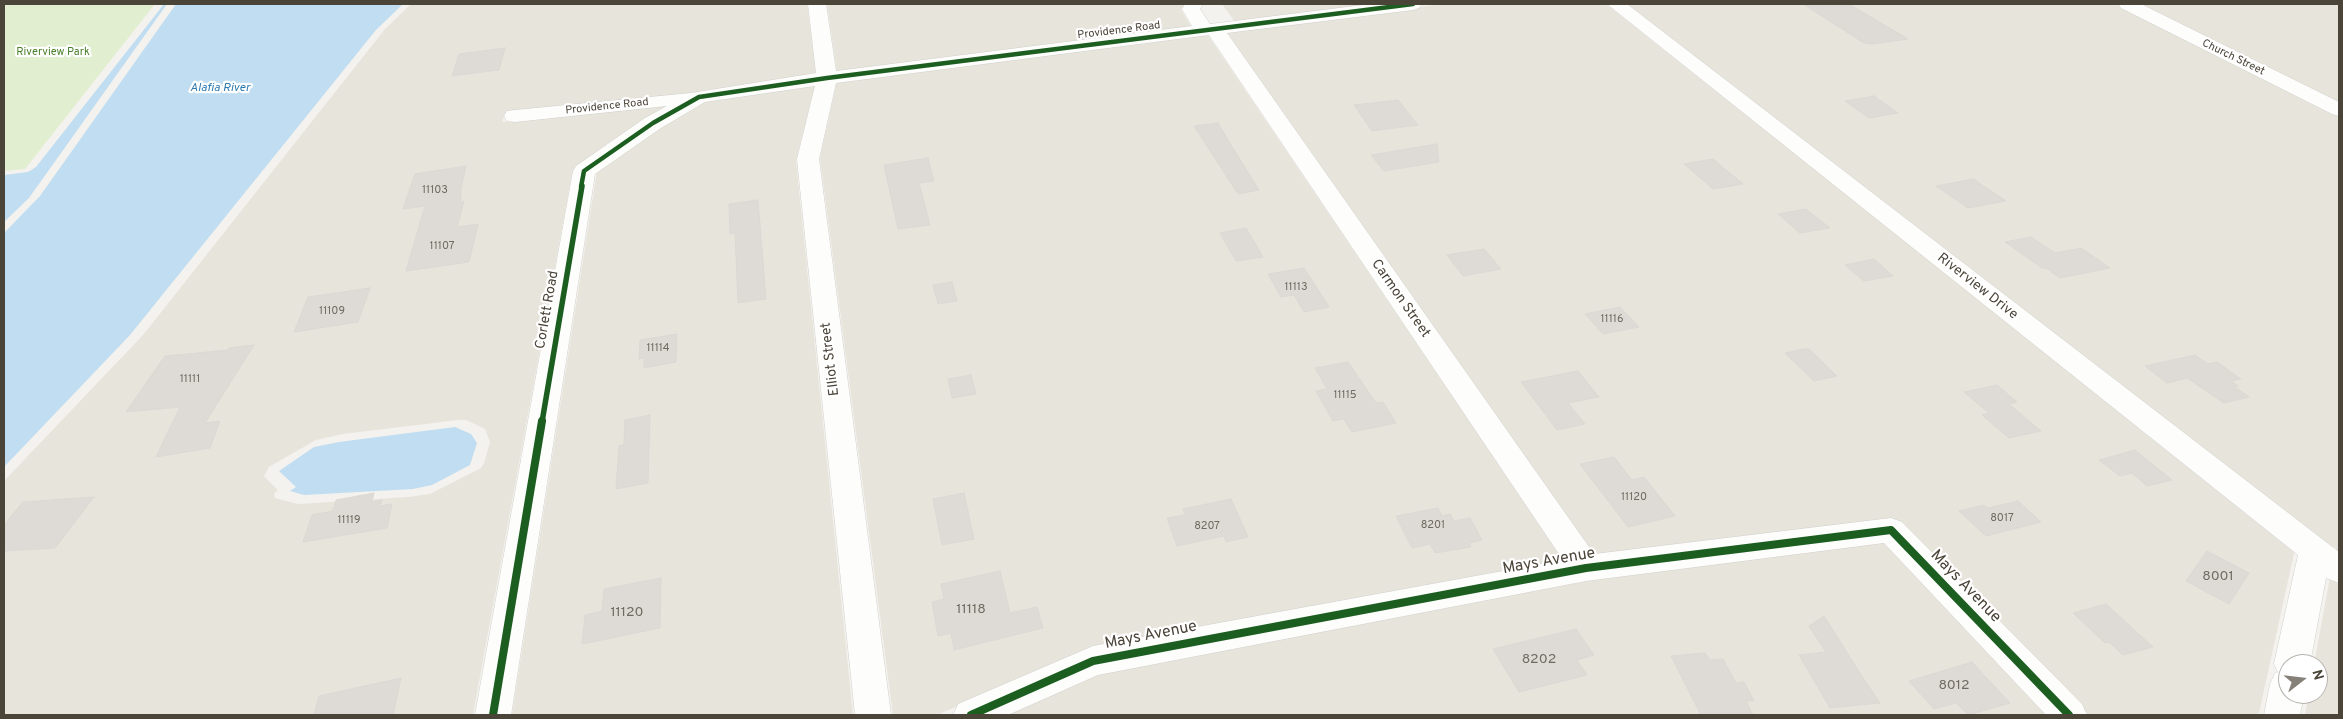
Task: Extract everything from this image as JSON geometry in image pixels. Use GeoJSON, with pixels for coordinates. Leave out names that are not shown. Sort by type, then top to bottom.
{"type":"FeatureCollection","features":[{"type":"Feature","properties":{"kind":"street","name":"Elliot Street"},"geometry":{"type":"LineString","coordinates":[[817,4],[827,78],[808,159],[873,715]]}},
{"type":"Feature","properties":{"kind":"street","name":"Carmon Street"},"geometry":{"type":"LineString","coordinates":[[1194,4],[1191,9],[1215,24],[1586,568]]}},
{"type":"Feature","properties":{"kind":"street","name":"Providence Road"},"geometry":{"type":"LineString","coordinates":[[827,78],[1215,24],[1413,4]]}},
{"type":"Feature","properties":{"kind":"street","name":"Riverview Drive"},"geometry":{"type":"LineString","coordinates":[[1616,4],[2327,561]]}},
{"type":"Feature","properties":{"kind":"street","name":"Church Street"},"geometry":{"type":"LineString","coordinates":[[2127,4],[2339,110]]}},
{"type":"Feature","properties":{"kind":"street","name":"Corlett Road"},"geometry":{"type":"LineString","coordinates":[[493,715],[584,171],[653,123],[699,96],[827,78]]}},
{"type":"Feature","properties":{"kind":"street","name":"Providence Road"},"geometry":{"type":"LineString","coordinates":[[515,116],[699,96]]}},
{"type":"Feature","properties":{"kind":"street","name":"Mays Avenue"},"geometry":{"type":"LineString","coordinates":[[971,715],[1093,661],[1586,568],[1891,530],[2069,715]]}},
{"type":"Feature","properties":{"kind":"street"},"geometry":{"type":"LineString","coordinates":[[2295,654],[2327,561]]}},
{"type":"Feature","properties":{"kind":"shaded area"},"geometry":{"type":"Polygon","coordinates":[[[411,4],[807,4],[816,75],[699,92],[505,113],[502,122],[674,104],[572,173],[473,715],[4,715],[4,481],[143,335],[385,29],[411,4]],[[466,420],[343,434],[316,440],[269,467],[264,476],[278,490],[274,494],[275,498],[298,504],[430,494],[481,468],[484,463],[490,442],[485,429],[466,420]]]}},
{"type":"Feature","properties":{"kind":"shaded area"},"geometry":{"type":"Polygon","coordinates":[[[827,4],[1184,4],[1181,10],[1192,28],[837,72],[827,4]]]}},
{"type":"Feature","properties":{"kind":"shaded area"},"geometry":{"type":"Polygon","coordinates":[[[1222,4],[1382,4],[1235,22],[1222,4]]]}},
{"type":"Feature","properties":{"kind":"shaded area"},"geometry":{"type":"Polygon","coordinates":[[[1443,4],[1606,4],[2295,549],[2259,713],[2253,715],[2089,715],[1905,526],[1883,519],[1594,555],[1226,31],[1443,4]]]}},
{"type":"Feature","properties":{"kind":"shaded area"},"geometry":{"type":"Polygon","coordinates":[[[1625,4],[2118,4],[2339,116],[2339,556],[2335,553],[2336,548],[2323,544],[1625,4]]]}},
{"type":"Feature","properties":{"kind":"shaded area"},"geometry":{"type":"Polygon","coordinates":[[[2137,4],[2339,4],[2339,105],[2186,29],[2137,4]]]}},
{"type":"Feature","properties":{"kind":"shaded area"},"geometry":{"type":"Polygon","coordinates":[[[1207,34],[1563,560],[1091,648],[937,715],[893,715],[820,158],[837,81],[1207,34]]]}},
{"type":"Feature","properties":{"kind":"shaded area"},"geometry":{"type":"Polygon","coordinates":[[[815,84],[796,161],[853,715],[512,715],[597,171],[662,124],[704,101],[815,84]]]}},
{"type":"Feature","properties":{"kind":"shaded area"},"geometry":{"type":"Polygon","coordinates":[[[1886,542],[2050,715],[1006,715],[1099,674],[1593,580],[1886,542]]]}},
{"type":"Feature","properties":{"kind":"shaded area"},"geometry":{"type":"Polygon","coordinates":[[[2330,577],[2339,584],[2339,715],[2305,715],[2307,704],[2328,704],[2328,654],[2316,654],[2330,577]]]}},
{"type":"Feature","properties":{"kind":"green space","name":"Riverview Park"},"geometry":{"type":"Polygon","coordinates":[[[4,4],[155,4],[25,169],[4,171],[4,4]]]}},
{"type":"Feature","properties":{"kind":"water"},"geometry":{"type":"Polygon","coordinates":[[[164,4],[167,4],[29,198],[4,222],[4,175],[28,172],[36,167],[164,4]]]}},
{"type":"Feature","properties":{"kind":"water","name":"Alafia River"},"geometry":{"type":"Polygon","coordinates":[[[176,4],[403,4],[376,30],[130,335],[4,467],[4,233],[40,196],[176,4]]]}},
{"type":"Feature","properties":{"kind":"water"},"geometry":{"type":"Polygon","coordinates":[[[455,427],[471,434],[477,443],[470,465],[432,485],[413,489],[304,495],[290,491],[296,487],[279,471],[314,447],[455,427]]]}},
{"type":"Feature","properties":{"kind":"building"},"geometry":{"type":"Polygon","coordinates":[[[1803,4],[1849,4],[1908,39],[1872,44],[1864,43],[1803,4]]]}},
{"type":"Feature","properties":{"kind":"building"},"geometry":{"type":"Polygon","coordinates":[[[505,48],[499,70],[452,76],[459,54],[505,48]]]}},
{"type":"Feature","properties":{"kind":"building"},"geometry":{"type":"Polygon","coordinates":[[[1874,96],[1898,113],[1869,118],[1845,101],[1874,96]]]}},
{"type":"Feature","properties":{"kind":"building"},"geometry":{"type":"Polygon","coordinates":[[[1398,100],[1418,125],[1372,131],[1354,105],[1398,100]]]}},
{"type":"Feature","properties":{"kind":"building"},"geometry":{"type":"Polygon","coordinates":[[[1218,123],[1259,190],[1238,194],[1194,126],[1218,123]]]}},
{"type":"Feature","properties":{"kind":"building"},"geometry":{"type":"Polygon","coordinates":[[[1437,144],[1439,162],[1384,171],[1371,155],[1437,144]]]}},
{"type":"Feature","properties":{"kind":"building"},"geometry":{"type":"Polygon","coordinates":[[[928,158],[934,181],[919,183],[930,225],[898,229],[884,165],[928,158]]]}},
{"type":"Feature","properties":{"kind":"building"},"geometry":{"type":"Polygon","coordinates":[[[1713,159],[1743,184],[1713,189],[1684,164],[1713,159]]]}},
{"type":"Feature","properties":{"kind":"building"},"geometry":{"type":"Polygon","coordinates":[[[466,166],[461,188],[461,202],[464,201],[457,227],[478,224],[469,262],[406,271],[425,206],[403,209],[415,174],[466,166]]]}},
{"type":"Feature","properties":{"kind":"building"},"geometry":{"type":"Polygon","coordinates":[[[1974,179],[2006,201],[1968,208],[1936,186],[1974,179]]]}},
{"type":"Feature","properties":{"kind":"building"},"geometry":{"type":"Polygon","coordinates":[[[758,200],[766,299],[738,303],[735,233],[730,234],[729,204],[758,200]]]}},
{"type":"Feature","properties":{"kind":"building"},"geometry":{"type":"Polygon","coordinates":[[[1806,209],[1830,228],[1800,233],[1778,214],[1806,209]]]}},
{"type":"Feature","properties":{"kind":"building"},"geometry":{"type":"Polygon","coordinates":[[[1246,228],[1263,257],[1236,261],[1220,233],[1246,228]]]}},
{"type":"Feature","properties":{"kind":"building"},"geometry":{"type":"Polygon","coordinates":[[[2031,237],[2055,253],[2081,248],[2110,268],[2060,278],[2005,242],[2031,237]]]}},
{"type":"Feature","properties":{"kind":"building"},"geometry":{"type":"Polygon","coordinates":[[[1484,249],[1501,269],[1463,276],[1447,255],[1484,249]]]}},
{"type":"Feature","properties":{"kind":"building"},"geometry":{"type":"Polygon","coordinates":[[[1874,259],[1893,276],[1864,281],[1845,265],[1874,259]]]}},
{"type":"Feature","properties":{"kind":"building"},"geometry":{"type":"Polygon","coordinates":[[[1304,268],[1329,307],[1304,312],[1294,295],[1281,297],[1268,274],[1304,268]]]}},
{"type":"Feature","properties":{"kind":"building"},"geometry":{"type":"Polygon","coordinates":[[[952,282],[957,301],[938,304],[933,285],[952,282]]]}},
{"type":"Feature","properties":{"kind":"building"},"geometry":{"type":"Polygon","coordinates":[[[370,288],[358,322],[294,332],[308,297],[370,288]]]}},
{"type":"Feature","properties":{"kind":"building"},"geometry":{"type":"Polygon","coordinates":[[[1620,307],[1639,327],[1603,334],[1585,314],[1620,307]]]}},
{"type":"Feature","properties":{"kind":"building"},"geometry":{"type":"Polygon","coordinates":[[[677,334],[676,362],[644,368],[644,358],[639,359],[640,340],[677,334]]]}},
{"type":"Feature","properties":{"kind":"building"},"geometry":{"type":"Polygon","coordinates":[[[254,345],[205,423],[220,421],[210,448],[156,457],[180,407],[126,412],[165,356],[228,350],[229,348],[254,345]]]}},
{"type":"Feature","properties":{"kind":"building"},"geometry":{"type":"Polygon","coordinates":[[[1809,349],[1837,376],[1814,381],[1785,353],[1809,349]]]}},
{"type":"Feature","properties":{"kind":"building"},"geometry":{"type":"Polygon","coordinates":[[[2195,355],[2208,364],[2217,362],[2241,379],[2231,381],[2238,386],[2234,386],[2249,397],[2224,403],[2187,378],[2167,383],[2145,366],[2195,355]]]}},
{"type":"Feature","properties":{"kind":"building"},"geometry":{"type":"Polygon","coordinates":[[[1348,362],[1376,403],[1383,402],[1396,423],[1352,432],[1344,419],[1333,421],[1316,391],[1327,389],[1315,368],[1348,362]]]}},
{"type":"Feature","properties":{"kind":"building"},"geometry":{"type":"Polygon","coordinates":[[[1578,371],[1599,397],[1568,403],[1585,424],[1557,430],[1521,382],[1578,371]]]}},
{"type":"Feature","properties":{"kind":"building"},"geometry":{"type":"Polygon","coordinates":[[[971,375],[976,394],[952,398],[948,379],[971,375]]]}},
{"type":"Feature","properties":{"kind":"building"},"geometry":{"type":"Polygon","coordinates":[[[1997,385],[2017,402],[2009,404],[2041,431],[2009,438],[1982,415],[1989,413],[1964,392],[1997,385]]]}},
{"type":"Feature","properties":{"kind":"building"},"geometry":{"type":"Polygon","coordinates":[[[650,415],[648,483],[616,489],[619,446],[624,445],[625,420],[650,415]]]}},
{"type":"Feature","properties":{"kind":"building"},"geometry":{"type":"Polygon","coordinates":[[[2135,450],[2172,480],[2147,486],[2132,473],[2120,476],[2099,460],[2135,450]]]}},
{"type":"Feature","properties":{"kind":"building"},"geometry":{"type":"Polygon","coordinates":[[[1614,457],[1632,480],[1644,477],[1675,516],[1628,527],[1580,464],[1614,457]]]}},
{"type":"Feature","properties":{"kind":"building"},"geometry":{"type":"Polygon","coordinates":[[[374,493],[372,502],[382,500],[380,506],[392,504],[387,528],[303,542],[312,515],[333,511],[336,500],[374,493]]]}},
{"type":"Feature","properties":{"kind":"building"},"geometry":{"type":"Polygon","coordinates":[[[964,493],[974,539],[942,545],[933,499],[964,493]]]}},
{"type":"Feature","properties":{"kind":"building"},"geometry":{"type":"Polygon","coordinates":[[[94,497],[55,548],[4,551],[4,525],[23,502],[94,497]]]}},
{"type":"Feature","properties":{"kind":"building"},"geometry":{"type":"Polygon","coordinates":[[[1231,499],[1248,537],[1226,542],[1224,536],[1177,546],[1167,518],[1185,515],[1183,509],[1231,499]]]}},
{"type":"Feature","properties":{"kind":"building"},"geometry":{"type":"Polygon","coordinates":[[[2018,501],[2041,522],[1986,536],[1959,511],[1984,505],[1988,508],[2018,501]]]}},
{"type":"Feature","properties":{"kind":"building"},"geometry":{"type":"Polygon","coordinates":[[[1438,508],[1442,516],[1450,514],[1454,521],[1470,518],[1482,540],[1469,543],[1471,547],[1435,553],[1430,544],[1412,548],[1396,516],[1438,508]]]}},
{"type":"Feature","properties":{"kind":"building"},"geometry":{"type":"Polygon","coordinates":[[[2207,551],[2249,573],[2229,604],[2186,581],[2207,551]]]}},
{"type":"Feature","properties":{"kind":"building"},"geometry":{"type":"Polygon","coordinates":[[[1000,571],[1010,613],[1037,607],[1043,628],[954,650],[951,633],[938,636],[932,602],[944,599],[941,584],[1000,571]]]}},
{"type":"Feature","properties":{"kind":"building"},"geometry":{"type":"Polygon","coordinates":[[[661,578],[660,628],[582,644],[585,615],[602,611],[604,589],[661,578]]]}},
{"type":"Feature","properties":{"kind":"building"},"geometry":{"type":"Polygon","coordinates":[[[2106,604],[2153,647],[2123,655],[2109,642],[2105,643],[2073,613],[2106,604]]]}},
{"type":"Feature","properties":{"kind":"building"},"geometry":{"type":"Polygon","coordinates":[[[1824,616],[1880,703],[1830,708],[1799,655],[1826,652],[1809,626],[1824,616]]]}},
{"type":"Feature","properties":{"kind":"building"},"geometry":{"type":"Polygon","coordinates":[[[1576,629],[1594,655],[1577,660],[1587,675],[1519,692],[1493,649],[1576,629]]]}},
{"type":"Feature","properties":{"kind":"building"},"geometry":{"type":"Polygon","coordinates":[[[1705,653],[1710,660],[1723,659],[1736,683],[1744,682],[1754,701],[1746,701],[1753,715],[1701,715],[1671,656],[1705,653]]]}},
{"type":"Feature","properties":{"kind":"building"},"geometry":{"type":"Polygon","coordinates":[[[1972,662],[2010,703],[1968,715],[1956,703],[1934,709],[1909,681],[1972,662]]]}},
{"type":"Feature","properties":{"kind":"building"},"geometry":{"type":"Polygon","coordinates":[[[401,678],[393,715],[314,715],[319,696],[401,678]]]}},
{"type":"Feature","properties":{"kind":"cycle path"},"geometry":{"type":"LineString","coordinates":[[493,715],[584,171],[653,123],[699,97],[827,78],[1413,4]]}},
{"type":"Feature","properties":{"kind":"cycle path"},"geometry":{"type":"LineString","coordinates":[[971,715],[1093,661],[1586,568],[1891,530],[2069,715]]}}]}
